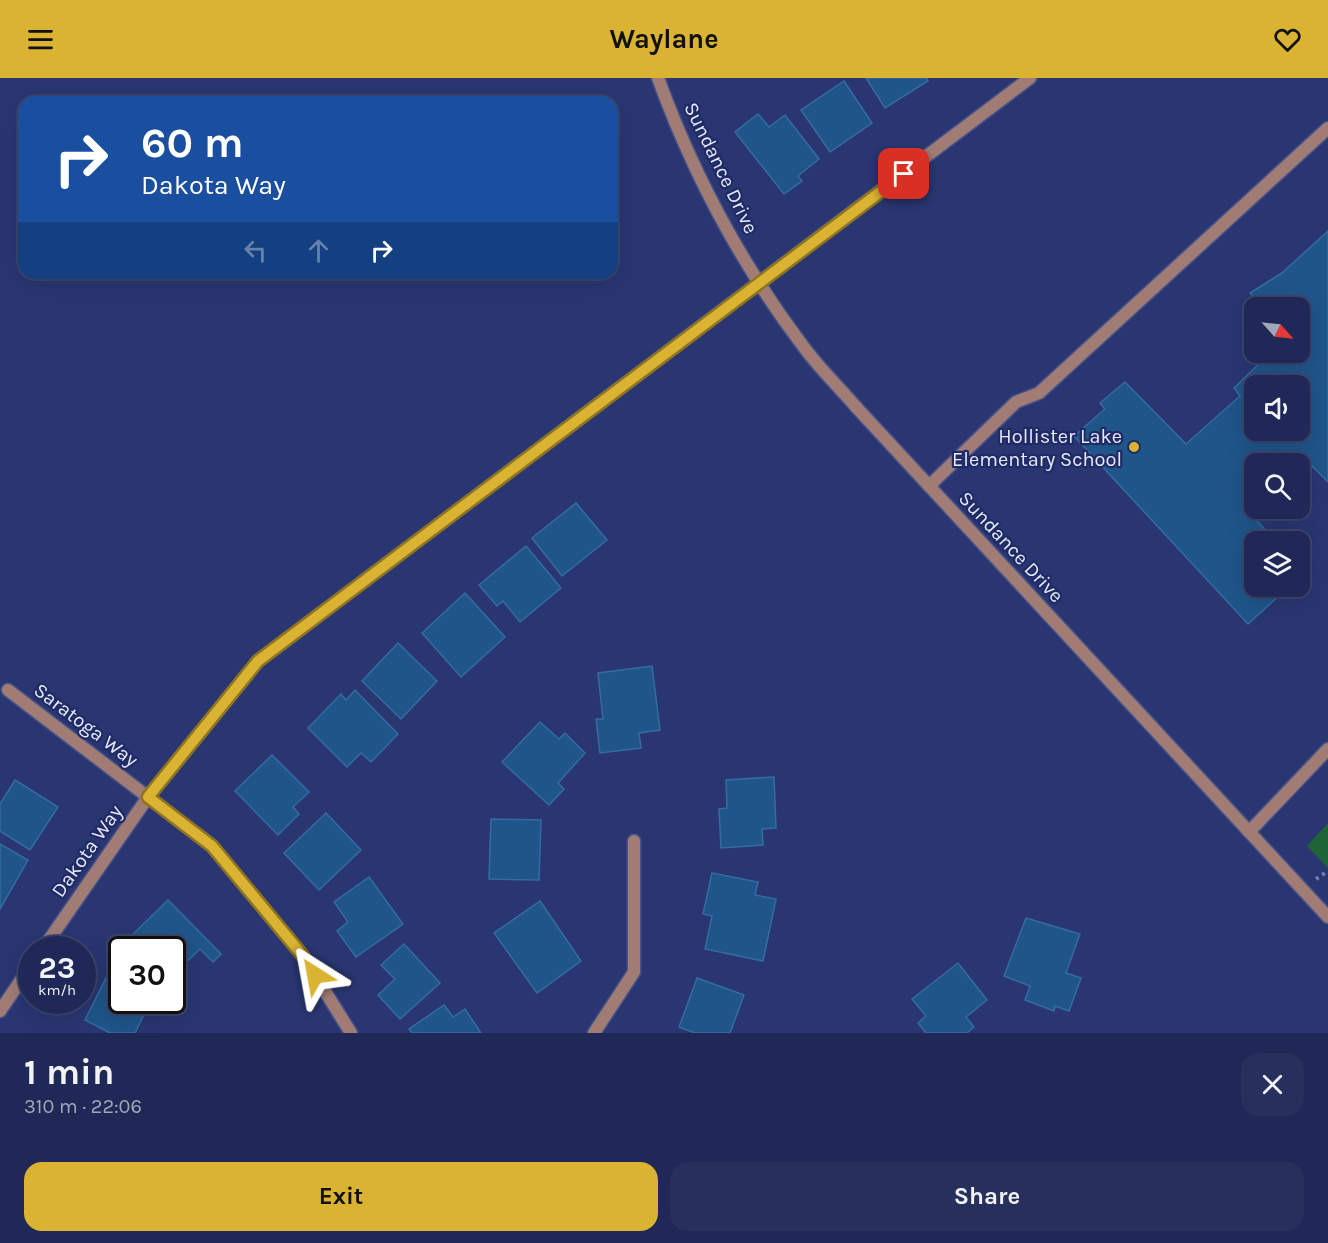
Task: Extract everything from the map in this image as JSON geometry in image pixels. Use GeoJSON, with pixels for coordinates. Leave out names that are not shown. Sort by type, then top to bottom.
{"type":"FeatureCollection","features":[{"type":"Feature","properties":{"kind":"street","name":"Sundance Drive"},"geometry":{"type":"LineString","coordinates":[[658,78],[690,160],[727,232],[803,347],[1328,917]]}},
{"type":"Feature","properties":{"kind":"street","name":"Dakota Way"},"geometry":{"type":"LineString","coordinates":[[52,936],[148,797],[258,661],[1030,78]]}},
{"type":"Feature","properties":{"kind":"street"},"geometry":{"type":"LineString","coordinates":[[929,486],[1016,402],[1039,393],[1328,128]]}},
{"type":"Feature","properties":{"kind":"street","name":"Saratoga Way"},"geometry":{"type":"LineString","coordinates":[[8,690],[212,846],[303,956],[351,1033]]}},
{"type":"Feature","properties":{"kind":"street"},"geometry":{"type":"LineString","coordinates":[[1250,832],[1328,749]]}},
{"type":"Feature","properties":{"kind":"street"},"geometry":{"type":"LineString","coordinates":[[594,1033],[634,972],[634,841]]}},
{"type":"Feature","properties":{"kind":"street"},"geometry":{"type":"LineString","coordinates":[[0,1011],[18,985]]}},
{"type":"Feature","properties":{"kind":"green space"},"geometry":{"type":"Polygon","coordinates":[[[1328,823],[1328,868],[1307,846],[1328,823]]]}},
{"type":"Feature","properties":{"kind":"building"},"geometry":{"type":"Polygon","coordinates":[[[866,78],[927,78],[928,81],[885,108],[866,78]]]}},
{"type":"Feature","properties":{"kind":"building"},"geometry":{"type":"Polygon","coordinates":[[[844,81],[872,123],[830,152],[801,110],[844,81]]]}},
{"type":"Feature","properties":{"kind":"building"},"geometry":{"type":"Polygon","coordinates":[[[758,114],[769,127],[785,115],[819,159],[798,176],[802,181],[784,194],[735,132],[758,114]]]}},
{"type":"Feature","properties":{"kind":"building"},"geometry":{"type":"Polygon","coordinates":[[[1328,231],[1328,482],[1310,464],[1310,453],[1244,453],[1244,519],[1255,519],[1266,531],[1244,531],[1244,597],[1278,597],[1248,624],[1074,436],[1105,409],[1100,403],[1125,382],[1186,444],[1240,396],[1234,388],[1244,378],[1244,441],[1310,441],[1310,375],[1247,375],[1260,363],[1310,363],[1310,297],[1253,297],[1250,293],[1282,273],[1328,231]]]}},
{"type":"Feature","properties":{"kind":"building"},"geometry":{"type":"Polygon","coordinates":[[[576,503],[607,540],[562,576],[532,538],[576,503]]]}},
{"type":"Feature","properties":{"kind":"building"},"geometry":{"type":"Polygon","coordinates":[[[526,546],[561,588],[520,622],[503,601],[497,606],[479,585],[526,546]]]}},
{"type":"Feature","properties":{"kind":"building"},"geometry":{"type":"Polygon","coordinates":[[[465,593],[505,637],[461,677],[422,633],[465,593]]]}},
{"type":"Feature","properties":{"kind":"building"},"geometry":{"type":"Polygon","coordinates":[[[398,643],[437,681],[401,719],[362,681],[398,643]]]}},
{"type":"Feature","properties":{"kind":"building"},"geometry":{"type":"Polygon","coordinates":[[[652,666],[660,730],[639,733],[641,748],[600,753],[596,719],[603,719],[598,673],[652,666]]]}},
{"type":"Feature","properties":{"kind":"building"},"geometry":{"type":"Polygon","coordinates":[[[355,690],[398,734],[371,762],[361,753],[347,767],[308,728],[341,694],[346,700],[355,690]]]}},
{"type":"Feature","properties":{"kind":"building"},"geometry":{"type":"Polygon","coordinates":[[[540,722],[559,739],[565,733],[585,753],[558,783],[564,789],[549,805],[502,762],[540,722]]]}},
{"type":"Feature","properties":{"kind":"building"},"geometry":{"type":"Polygon","coordinates":[[[272,755],[309,792],[293,807],[299,814],[278,835],[235,791],[272,755]]]}},
{"type":"Feature","properties":{"kind":"building"},"geometry":{"type":"Polygon","coordinates":[[[774,777],[776,828],[762,829],[763,845],[721,848],[719,809],[727,808],[726,780],[774,777]]]}},
{"type":"Feature","properties":{"kind":"building"},"geometry":{"type":"Polygon","coordinates":[[[15,780],[58,807],[30,850],[0,831],[0,804],[15,780]]]}},
{"type":"Feature","properties":{"kind":"building"},"geometry":{"type":"Polygon","coordinates":[[[326,813],[361,850],[319,890],[284,853],[326,813]]]}},
{"type":"Feature","properties":{"kind":"building"},"geometry":{"type":"Polygon","coordinates":[[[491,819],[541,820],[539,880],[489,879],[491,819]]]}},
{"type":"Feature","properties":{"kind":"building"},"geometry":{"type":"Polygon","coordinates":[[[0,844],[28,860],[0,909],[0,844]]]}},
{"type":"Feature","properties":{"kind":"building"},"geometry":{"type":"Polygon","coordinates":[[[712,873],[758,882],[755,895],[776,899],[763,961],[705,949],[712,916],[703,914],[712,873]]]}},
{"type":"Feature","properties":{"kind":"building"},"geometry":{"type":"Polygon","coordinates":[[[369,877],[403,924],[356,957],[337,931],[348,922],[334,902],[369,877]]]}},
{"type":"Feature","properties":{"kind":"building"},"geometry":{"type":"Polygon","coordinates":[[[168,900],[221,954],[213,962],[200,949],[186,962],[186,936],[131,936],[168,900]]]}},
{"type":"Feature","properties":{"kind":"building"},"geometry":{"type":"Polygon","coordinates":[[[540,901],[581,961],[537,993],[494,933],[540,901]]]}},
{"type":"Feature","properties":{"kind":"building"},"geometry":{"type":"Polygon","coordinates":[[[1026,918],[1080,934],[1066,973],[1081,978],[1069,1011],[1055,1006],[1054,1011],[1025,1000],[1030,986],[1004,976],[1026,918]]]}},
{"type":"Feature","properties":{"kind":"building"},"geometry":{"type":"Polygon","coordinates":[[[404,944],[440,983],[400,1019],[378,995],[395,979],[381,965],[404,944]]]}},
{"type":"Feature","properties":{"kind":"building"},"geometry":{"type":"Polygon","coordinates":[[[958,963],[987,1000],[966,1017],[974,1027],[967,1033],[926,1033],[918,1023],[926,1016],[912,999],[958,963]]]}},
{"type":"Feature","properties":{"kind":"building"},"geometry":{"type":"Polygon","coordinates":[[[108,974],[108,1014],[144,1014],[135,1033],[110,1033],[85,1020],[88,1014],[96,1014],[96,998],[108,974]]]}},
{"type":"Feature","properties":{"kind":"building"},"geometry":{"type":"Polygon","coordinates":[[[697,978],[744,995],[730,1033],[695,1033],[679,1027],[697,978]]]}},
{"type":"Feature","properties":{"kind":"building"},"geometry":{"type":"Polygon","coordinates":[[[444,1005],[453,1017],[465,1009],[481,1033],[412,1033],[409,1029],[444,1005]]]}},
{"type":"Feature","properties":{"kind":"place","name":"Hollister Lake Elementary School"},"geometry":{"type":"Point","coordinates":[1134,447]}},
{"type":"Feature","properties":{"kind":"route"},"geometry":{"type":"LineString","coordinates":[[315,975],[303,956],[212,846],[148,797],[258,661],[904,174]]}}]}
